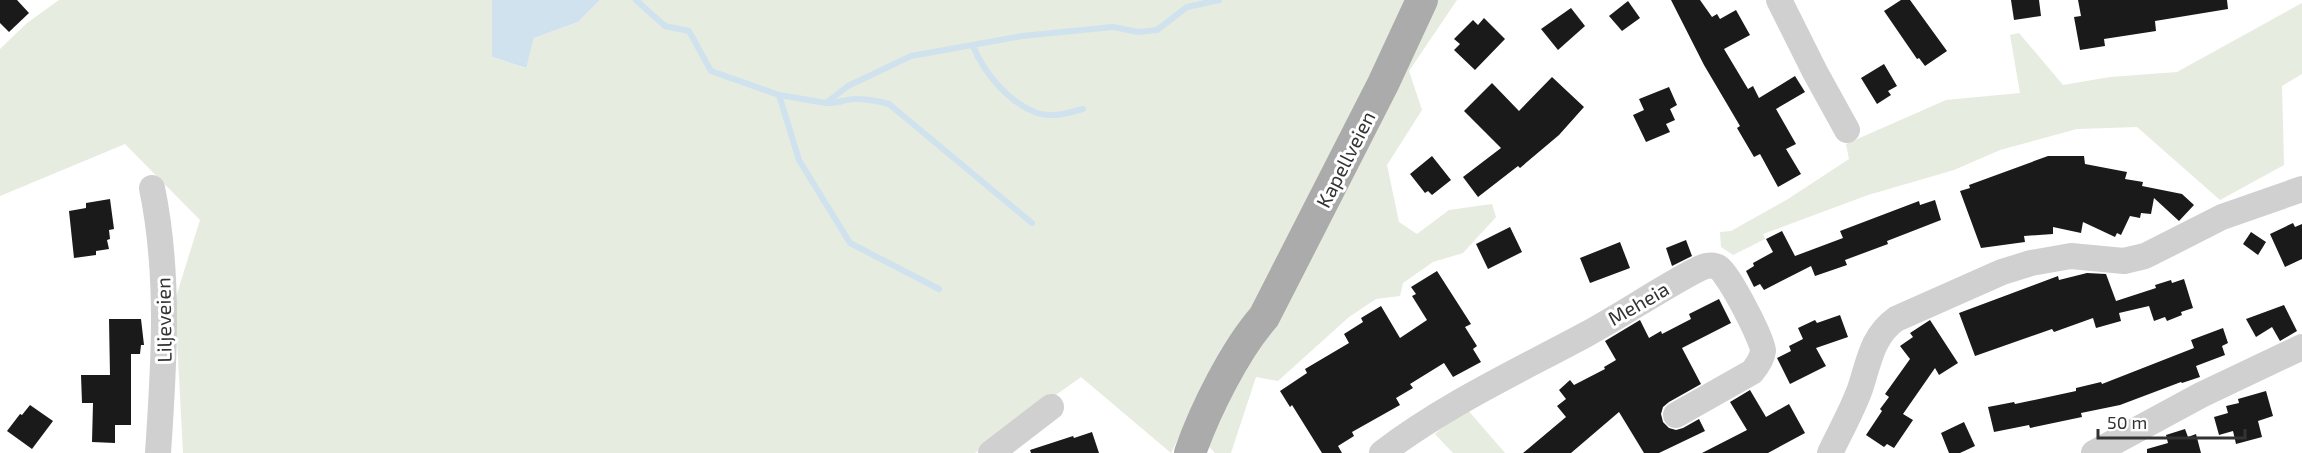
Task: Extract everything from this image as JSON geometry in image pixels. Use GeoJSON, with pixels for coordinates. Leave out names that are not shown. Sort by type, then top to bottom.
{"type":"FeatureCollection","features":[{"type":"Feature","properties":{"kind":"main road","name":"Kapellveien"},"geometry":{"type":"LineString","coordinates":[[1190,453],[1210,407],[1244,343],[1264,316],[1378,94],[1422,0]]}},
{"type":"Feature","properties":{"kind":"main road","name":"Kapellveien"},"geometry":{"type":"LineString","coordinates":[[1210,453],[1234,391],[1259,338],[1264,316]]}},
{"type":"Feature","properties":{"kind":"street"},"geometry":{"type":"LineString","coordinates":[[1779,0],[1847,130]]}},
{"type":"Feature","properties":{"kind":"street","name":"Liljeveien"},"geometry":{"type":"LineString","coordinates":[[152,188],[159,219],[164,321],[158,453]]}},
{"type":"Feature","properties":{"kind":"street"},"geometry":{"type":"LineString","coordinates":[[1830,453],[1860,389],[1866,365],[1883,328],[1896,319],[2002,272],[2031,263],[2071,256],[2124,261],[2145,256],[2222,217],[2302,189]]}},
{"type":"Feature","properties":{"kind":"street","name":"Meheia"},"geometry":{"type":"LineString","coordinates":[[1382,453],[1406,435],[1467,398],[1588,333],[1702,267],[1714,266],[1722,270],[1734,290],[1757,332],[1763,352],[1758,365],[1752,372],[1676,415]]}},
{"type":"Feature","properties":{"kind":"street"},"geometry":{"type":"LineString","coordinates":[[2094,453],[2211,390],[2302,347]]}},
{"type":"Feature","properties":{"kind":"street"},"geometry":{"type":"LineString","coordinates":[[991,453],[1051,407]]}},
{"type":"Feature","properties":{"kind":"shaded area"},"geometry":{"type":"Polygon","coordinates":[[[59,0],[492,0],[492,57],[525,68],[534,38],[578,22],[600,0],[1457,0],[1409,71],[1422,110],[1387,165],[1399,222],[1417,234],[1449,210],[1492,204],[1496,217],[1463,253],[1433,262],[1403,283],[1400,296],[1376,299],[1349,317],[1278,381],[1256,377],[1231,453],[1215,453],[1186,423],[1171,453],[1081,377],[975,453],[183,453],[175,300],[200,220],[125,144],[0,196],[0,49],[27,23],[59,0]]]}},
{"type":"Feature","properties":{"kind":"shaded area"},"geometry":{"type":"Polygon","coordinates":[[[2302,3],[2302,74],[2282,86],[2284,165],[2220,200],[2137,127],[2077,129],[2000,150],[1954,170],[1868,195],[1763,234],[1765,239],[1733,255],[1721,247],[1720,232],[1731,231],[1788,199],[1849,159],[1846,144],[1946,100],[2020,93],[2010,35],[2019,33],[2063,85],[2110,77],[2177,72],[2302,3]]]}},
{"type":"Feature","properties":{"kind":"shaded area"},"geometry":{"type":"Polygon","coordinates":[[[1466,408],[1505,453],[1453,453],[1435,434],[1466,408]]]}},
{"type":"Feature","properties":{"kind":"water"},"geometry":{"type":"Polygon","coordinates":[[[492,0],[600,0],[578,22],[534,38],[526,68],[492,57],[492,0]]]}},
{"type":"Feature","properties":{"kind":"building"},"geometry":{"type":"Polygon","coordinates":[[[0,0],[17,0],[29,13],[9,32],[0,23],[0,0]]]}},
{"type":"Feature","properties":{"kind":"building"},"geometry":{"type":"Polygon","coordinates":[[[1671,0],[1700,0],[1712,17],[1717,14],[1720,19],[1736,10],[1750,35],[1724,49],[1748,89],[1753,86],[1759,98],[1795,76],[1805,92],[1776,109],[1796,144],[1786,149],[1801,174],[1778,187],[1760,154],[1754,157],[1737,128],[1740,126],[1704,65],[1671,0]]]}},
{"type":"Feature","properties":{"kind":"building"},"geometry":{"type":"Polygon","coordinates":[[[1901,0],[1910,0],[1947,51],[1925,66],[1919,58],[1917,59],[1884,11],[1901,0]]]}},
{"type":"Feature","properties":{"kind":"building"},"geometry":{"type":"Polygon","coordinates":[[[2011,0],[2039,0],[2041,16],[2014,20],[2011,0]]]}},
{"type":"Feature","properties":{"kind":"building"},"geometry":{"type":"Polygon","coordinates":[[[2078,0],[2227,0],[2228,9],[2155,21],[2156,31],[2104,39],[2105,46],[2080,50],[2074,17],[2081,16],[2078,0]]]}},
{"type":"Feature","properties":{"kind":"building"},"geometry":{"type":"Polygon","coordinates":[[[1628,1],[1640,18],[1622,31],[1609,16],[1628,1]]]}},
{"type":"Feature","properties":{"kind":"building"},"geometry":{"type":"Polygon","coordinates":[[[1571,8],[1585,26],[1558,50],[1541,29],[1571,8]]]}},
{"type":"Feature","properties":{"kind":"building"},"geometry":{"type":"Polygon","coordinates":[[[1484,18],[1505,39],[1475,70],[1454,50],[1460,44],[1454,39],[1473,20],[1478,25],[1484,18]]]}},
{"type":"Feature","properties":{"kind":"building"},"geometry":{"type":"Polygon","coordinates":[[[1884,64],[1897,86],[1888,91],[1891,95],[1877,104],[1861,78],[1884,64]]]}},
{"type":"Feature","properties":{"kind":"building"},"geometry":{"type":"Polygon","coordinates":[[[1552,77],[1584,107],[1559,135],[1520,168],[1518,166],[1478,197],[1463,177],[1501,148],[1464,111],[1492,83],[1519,111],[1552,77]]]}},
{"type":"Feature","properties":{"kind":"building"},"geometry":{"type":"Polygon","coordinates":[[[1669,87],[1677,105],[1670,109],[1675,120],[1666,124],[1670,132],[1646,142],[1633,115],[1644,110],[1639,99],[1669,87]]]}},
{"type":"Feature","properties":{"kind":"building"},"geometry":{"type":"Polygon","coordinates":[[[1432,156],[1451,180],[1432,195],[1428,191],[1425,193],[1410,174],[1432,156]]]}},
{"type":"Feature","properties":{"kind":"building"},"geometry":{"type":"Polygon","coordinates":[[[2048,156],[2084,156],[2085,164],[2127,172],[2125,179],[2143,182],[2142,186],[2182,194],[2194,205],[2179,221],[2154,198],[2151,214],[2141,213],[2140,218],[2130,216],[2121,235],[2117,233],[2115,237],[2083,222],[2081,233],[2053,227],[2053,234],[2024,236],[2025,242],[1981,248],[1960,191],[1970,188],[1969,185],[2048,156]]]}},
{"type":"Feature","properties":{"kind":"building"},"geometry":{"type":"Polygon","coordinates":[[[110,199],[114,229],[109,230],[110,239],[107,240],[109,249],[96,251],[96,255],[74,258],[69,211],[86,208],[86,203],[110,199]]]}},
{"type":"Feature","properties":{"kind":"building"},"geometry":{"type":"Polygon","coordinates":[[[1935,200],[1941,220],[1845,260],[1847,265],[1815,276],[1811,266],[1764,290],[1760,284],[1754,287],[1746,271],[1754,266],[1753,263],[1773,252],[1766,239],[1782,231],[1795,256],[1843,238],[1840,231],[1919,201],[1920,205],[1935,200]]]}},
{"type":"Feature","properties":{"kind":"building"},"geometry":{"type":"Polygon","coordinates":[[[2293,223],[2295,227],[2302,224],[2302,259],[2285,267],[2270,234],[2293,223]]]}},
{"type":"Feature","properties":{"kind":"building"},"geometry":{"type":"Polygon","coordinates":[[[1510,227],[1522,252],[1488,269],[1476,244],[1510,227]]]}},
{"type":"Feature","properties":{"kind":"building"},"geometry":{"type":"Polygon","coordinates":[[[2251,232],[2266,242],[2258,255],[2243,244],[2251,232]]]}},
{"type":"Feature","properties":{"kind":"building"},"geometry":{"type":"Polygon","coordinates":[[[1686,240],[1692,256],[1672,266],[1666,248],[1686,240]]]}},
{"type":"Feature","properties":{"kind":"building"},"geometry":{"type":"Polygon","coordinates":[[[1620,242],[1630,268],[1590,283],[1580,258],[1620,242]]]}},
{"type":"Feature","properties":{"kind":"building"},"geometry":{"type":"Polygon","coordinates":[[[1437,271],[1471,324],[1465,327],[1477,346],[1473,349],[1481,362],[1453,377],[1444,363],[1410,384],[1413,388],[1396,398],[1400,405],[1352,432],[1354,436],[1338,446],[1342,453],[1322,453],[1292,405],[1290,407],[1280,391],[1307,373],[1305,369],[1349,343],[1344,334],[1363,322],[1361,318],[1381,306],[1400,338],[1427,320],[1412,296],[1416,294],[1411,287],[1437,271]]]}},
{"type":"Feature","properties":{"kind":"building"},"geometry":{"type":"Polygon","coordinates":[[[2087,273],[2106,274],[2116,301],[2156,288],[2155,285],[2184,279],[2193,308],[2167,321],[2165,317],[2154,321],[2149,306],[2119,313],[2121,321],[2096,328],[2093,318],[2054,332],[2052,329],[1975,356],[1959,313],[2058,276],[2059,280],[2087,273]]]}},
{"type":"Feature","properties":{"kind":"building"},"geometry":{"type":"Polygon","coordinates":[[[1719,299],[1731,323],[1682,348],[1701,384],[1669,402],[1663,407],[1661,414],[1663,422],[1669,428],[1676,430],[1683,428],[1699,419],[1705,431],[1659,453],[1644,453],[1619,412],[1571,453],[1523,453],[1566,417],[1557,406],[1566,399],[1559,390],[1570,380],[1574,385],[1605,369],[1604,367],[1616,360],[1605,341],[1640,320],[1649,338],[1661,331],[1662,334],[1691,319],[1689,314],[1719,299]]]}},
{"type":"Feature","properties":{"kind":"building"},"geometry":{"type":"Polygon","coordinates":[[[2284,305],[2297,331],[2280,341],[2272,327],[2256,337],[2246,319],[2284,305]]]}},
{"type":"Feature","properties":{"kind":"building"},"geometry":{"type":"Polygon","coordinates":[[[1840,315],[1848,337],[1816,348],[1826,366],[1790,384],[1777,358],[1791,351],[1789,346],[1803,339],[1798,328],[1815,320],[1817,323],[1840,315]]]}},
{"type":"Feature","properties":{"kind":"building"},"geometry":{"type":"Polygon","coordinates":[[[109,319],[141,319],[144,345],[141,345],[140,354],[131,354],[131,425],[115,425],[115,443],[92,442],[93,403],[82,403],[81,375],[110,375],[109,319]]]}},
{"type":"Feature","properties":{"kind":"building"},"geometry":{"type":"Polygon","coordinates":[[[1930,320],[1958,363],[1939,375],[1935,368],[1903,414],[1913,420],[1894,448],[1887,444],[1884,447],[1866,435],[1889,397],[1885,394],[1910,359],[1900,346],[1913,337],[1910,333],[1930,320]]]}},
{"type":"Feature","properties":{"kind":"building"},"geometry":{"type":"Polygon","coordinates":[[[2223,328],[2228,343],[2222,346],[2225,355],[2196,366],[2200,377],[2120,405],[2081,413],[2082,417],[2030,428],[2029,425],[1994,432],[1988,407],[2014,402],[2015,404],[2076,391],[2076,388],[2101,382],[2102,384],[2194,348],[2191,340],[2223,328]]]}},
{"type":"Feature","properties":{"kind":"building"},"geometry":{"type":"Polygon","coordinates":[[[1750,390],[1766,417],[1789,404],[1805,433],[1768,453],[1702,453],[1747,430],[1730,402],[1750,390]]]}},
{"type":"Feature","properties":{"kind":"building"},"geometry":{"type":"Polygon","coordinates":[[[2266,391],[2273,416],[2258,421],[2262,437],[2236,444],[2233,431],[2219,435],[2214,417],[2228,413],[2226,406],[2239,403],[2238,399],[2266,391]]]}},
{"type":"Feature","properties":{"kind":"building"},"geometry":{"type":"Polygon","coordinates":[[[30,405],[53,421],[32,449],[7,431],[30,405]]]}},
{"type":"Feature","properties":{"kind":"building"},"geometry":{"type":"Polygon","coordinates":[[[1964,422],[1975,446],[1960,453],[1949,453],[1941,433],[1964,422]]]}},
{"type":"Feature","properties":{"kind":"building"},"geometry":{"type":"Polygon","coordinates":[[[2185,429],[2188,437],[2196,434],[2201,453],[2147,453],[2147,449],[2168,443],[2166,435],[2185,429]]]}},
{"type":"Feature","properties":{"kind":"building"},"geometry":{"type":"Polygon","coordinates":[[[1092,432],[1099,453],[1031,453],[1030,450],[1073,436],[1074,438],[1092,432]]]}},
{"type":"Feature","properties":{"kind":"waterway"},"geometry":{"type":"LineString","coordinates":[[636,0],[665,26],[689,31],[711,71],[779,95],[826,103],[848,86],[911,56],[1022,36],[1113,27],[1138,32],[1157,30],[1187,7],[1219,0]]}},
{"type":"Feature","properties":{"kind":"waterway"},"geometry":{"type":"LineString","coordinates":[[973,46],[990,76],[1007,94],[1026,108],[1049,115],[1083,109]]}},
{"type":"Feature","properties":{"kind":"waterway"},"geometry":{"type":"LineString","coordinates":[[779,95],[799,160],[850,243],[939,289]]}},
{"type":"Feature","properties":{"kind":"waterway"},"geometry":{"type":"LineString","coordinates":[[826,103],[855,99],[889,104],[1032,223]]}}]}
